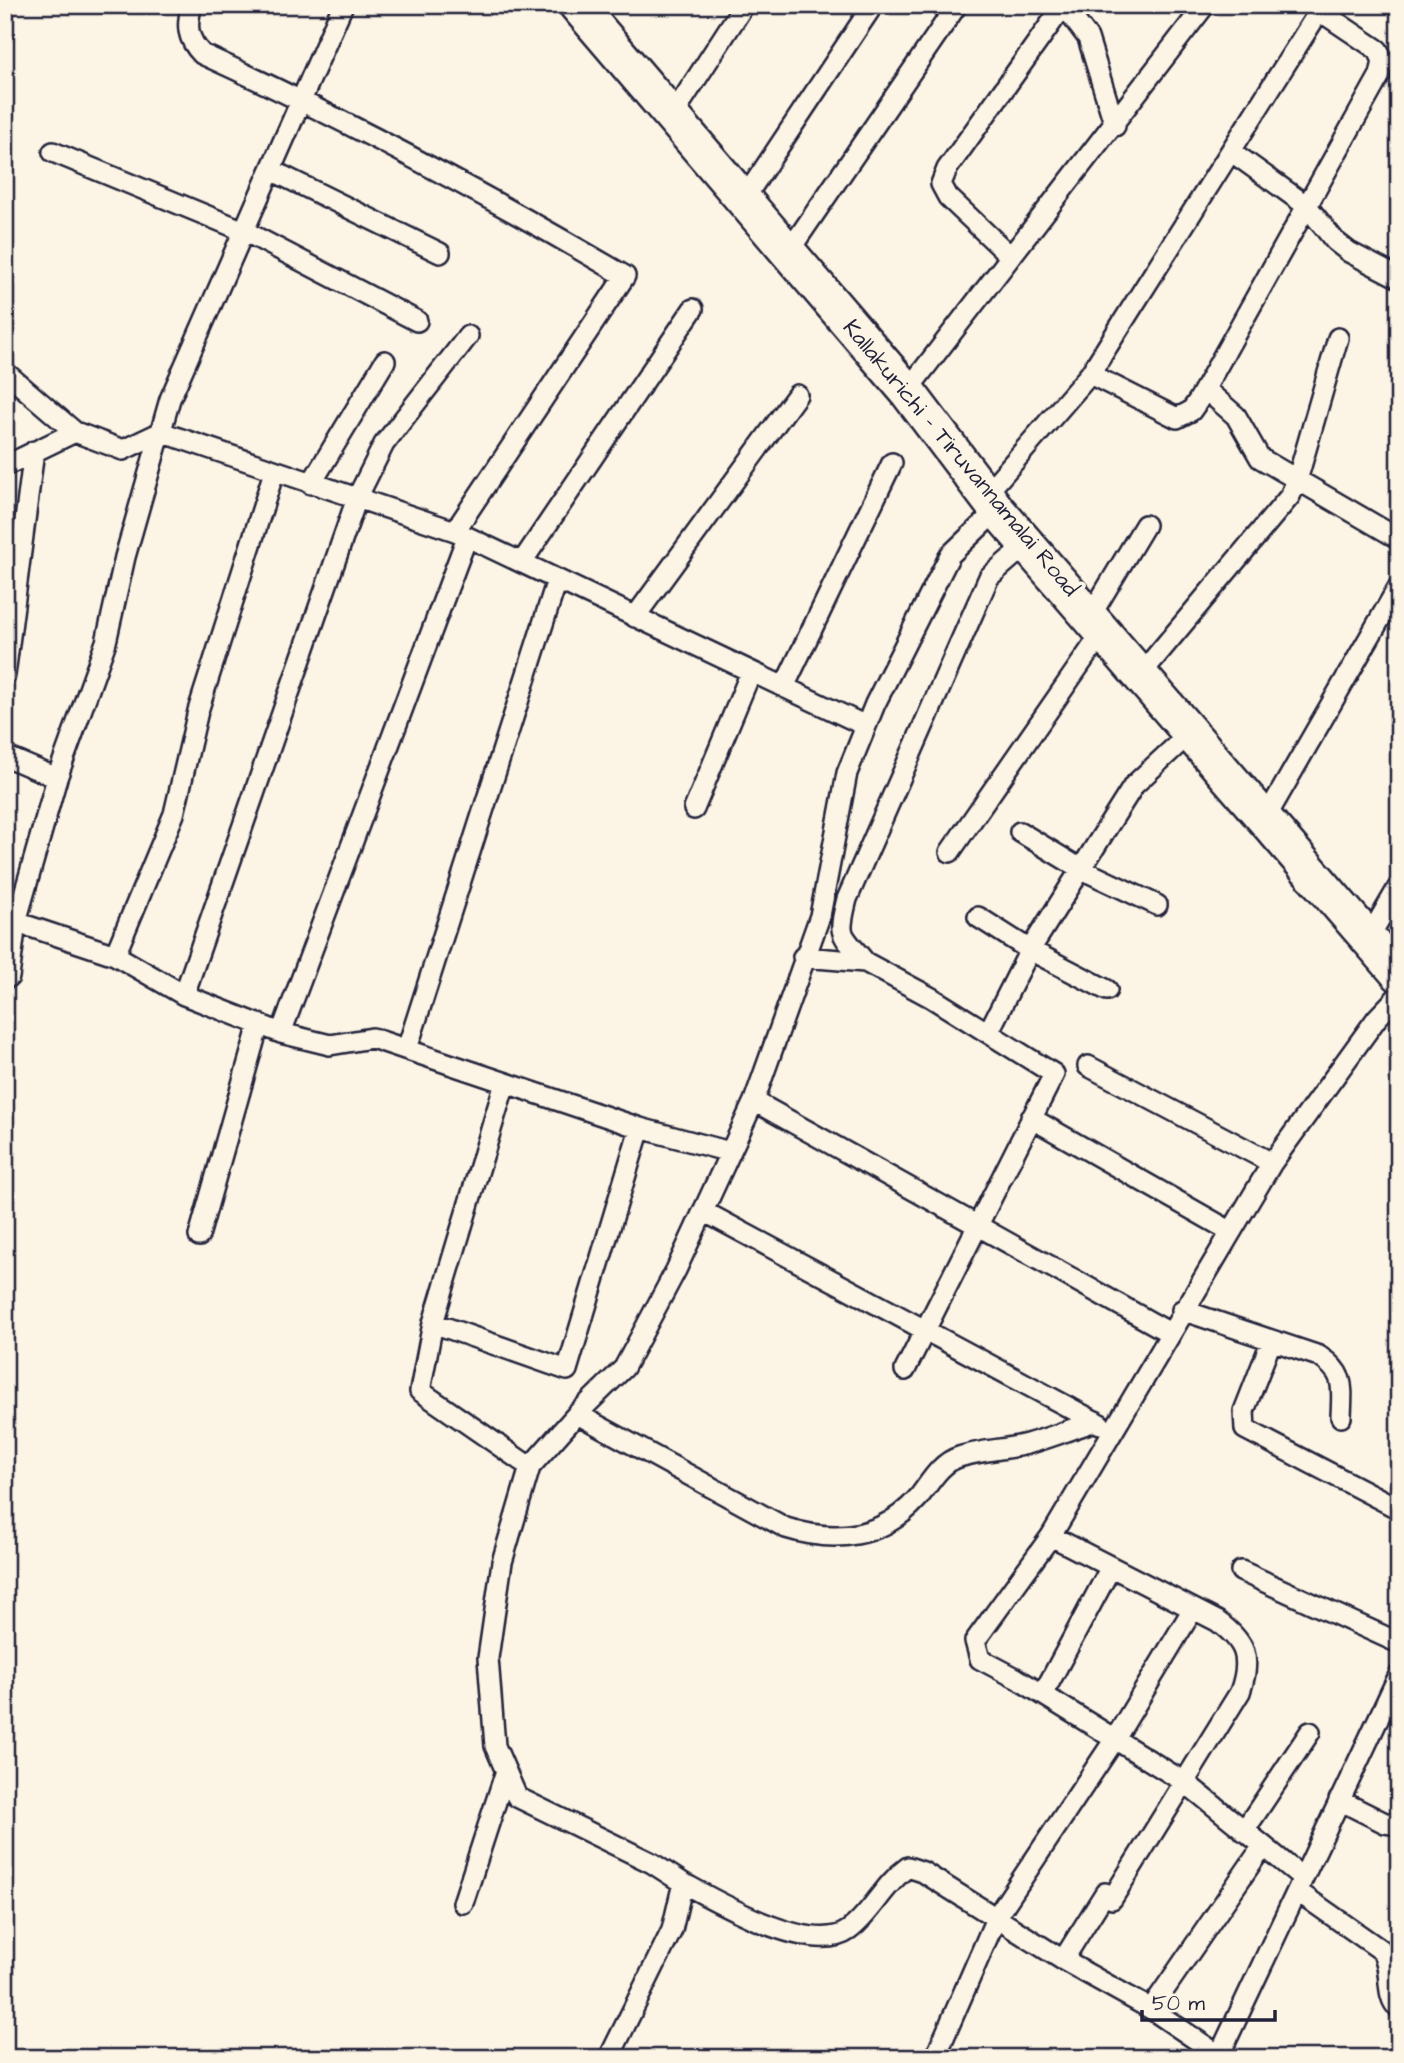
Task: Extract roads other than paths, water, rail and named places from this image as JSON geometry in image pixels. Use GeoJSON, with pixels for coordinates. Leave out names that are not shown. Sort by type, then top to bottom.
{"type":"FeatureCollection","features":[{"type":"Feature","properties":{"kind":"highway","name":"Kallakurichi - Tiruvannamalai Road"},"geometry":{"type":"LineString","coordinates":[[584,8],[671,118],[789,251],[906,391],[1027,544],[1399,974]]}},
{"type":"Feature","properties":{"kind":"street"},"geometry":{"type":"LineString","coordinates":[[192,5],[188,31],[192,43],[202,54],[302,99],[502,204],[625,276],[461,534],[281,1033]]}},
{"type":"Feature","properties":{"kind":"street"},"geometry":{"type":"LineString","coordinates":[[9,977],[16,922],[57,778],[106,642],[125,557],[170,399],[343,5]]}},
{"type":"Feature","properties":{"kind":"street"},"geometry":{"type":"LineString","coordinates":[[671,118],[744,5]]}},
{"type":"Feature","properties":{"kind":"street"},"geometry":{"type":"LineString","coordinates":[[744,199],[873,5]]}},
{"type":"Feature","properties":{"kind":"street"},"geometry":{"type":"LineString","coordinates":[[789,251],[957,5]]}},
{"type":"Feature","properties":{"kind":"street"},"geometry":{"type":"LineString","coordinates":[[1010,256],[947,197],[941,184],[947,169],[1064,5],[1088,38],[1115,125]]}},
{"type":"Feature","properties":{"kind":"street"},"geometry":{"type":"LineString","coordinates":[[906,391],[1115,125],[1205,5]]}},
{"type":"Feature","properties":{"kind":"street"},"geometry":{"type":"LineString","coordinates":[[1090,374],[1177,418],[1191,411],[1380,75],[1384,61],[1374,46],[1322,8],[1090,374],[950,555],[866,726],[846,773],[820,916],[803,957],[754,1101],[703,1211],[624,1368],[577,1414],[530,1467],[502,1562],[488,1658],[495,1746],[517,1797],[652,1863],[712,1899],[802,1936],[830,1938],[848,1931],[908,1867],[923,1872],[997,1916],[1063,1960],[1151,2009],[1220,2057],[1399,1675]]}},
{"type":"Feature","properties":{"kind":"street"},"geometry":{"type":"LineString","coordinates":[[53,152],[244,231],[417,321]]}},
{"type":"Feature","properties":{"kind":"street"},"geometry":{"type":"LineString","coordinates":[[1232,152],[1307,206],[1335,241],[1349,253],[1399,278]]}},
{"type":"Feature","properties":{"kind":"street"},"geometry":{"type":"LineString","coordinates":[[271,170],[440,253]]}},
{"type":"Feature","properties":{"kind":"street"},"geometry":{"type":"LineString","coordinates":[[522,562],[693,309]]}},
{"type":"Feature","properties":{"kind":"street"},"geometry":{"type":"LineString","coordinates":[[184,995],[357,498],[384,444],[468,336]]}},
{"type":"Feature","properties":{"kind":"street"},"geometry":{"type":"LineString","coordinates":[[1141,674],[1278,514],[1298,477],[1338,338]]}},
{"type":"Feature","properties":{"kind":"street"},"geometry":{"type":"LineString","coordinates":[[311,484],[385,361]]}},
{"type":"Feature","properties":{"kind":"street"},"geometry":{"type":"LineString","coordinates":[[5,372],[75,432],[123,450],[161,432],[461,534],[751,672],[785,685],[866,726]]}},
{"type":"Feature","properties":{"kind":"street"},"geometry":{"type":"LineString","coordinates":[[1205,389],[1236,416],[1260,458],[1298,477],[1399,539]]}},
{"type":"Feature","properties":{"kind":"street"},"geometry":{"type":"LineString","coordinates":[[635,617],[797,395]]}},
{"type":"Feature","properties":{"kind":"street"},"geometry":{"type":"LineString","coordinates":[[5,466],[75,432]]}},
{"type":"Feature","properties":{"kind":"street"},"geometry":{"type":"LineString","coordinates":[[5,675],[34,451]]}},
{"type":"Feature","properties":{"kind":"street"},"geometry":{"type":"LineString","coordinates":[[785,685],[892,463]]}},
{"type":"Feature","properties":{"kind":"street"},"geometry":{"type":"LineString","coordinates":[[114,955],[174,814],[198,711],[274,471]]}},
{"type":"Feature","properties":{"kind":"street"},"geometry":{"type":"LineString","coordinates":[[950,852],[1097,622],[1145,525]]}},
{"type":"Feature","properties":{"kind":"street"},"geometry":{"type":"LineString","coordinates":[[905,1370],[1054,1073],[932,998],[865,962],[844,940],[840,926],[847,899],[989,577],[1027,544]]}},
{"type":"Feature","properties":{"kind":"street"},"geometry":{"type":"LineString","coordinates":[[407,1049],[557,580]]}},
{"type":"Feature","properties":{"kind":"street"},"geometry":{"type":"LineString","coordinates":[[1265,819],[1399,586]]}},
{"type":"Feature","properties":{"kind":"street"},"geometry":{"type":"LineString","coordinates":[[694,809],[751,672]]}},
{"type":"Feature","properties":{"kind":"street"},"geometry":{"type":"LineString","coordinates":[[988,1033],[1030,950],[1134,785],[1191,732]]}},
{"type":"Feature","properties":{"kind":"street"},"geometry":{"type":"LineString","coordinates":[[5,756],[57,778]]}},
{"type":"Feature","properties":{"kind":"street"},"geometry":{"type":"LineString","coordinates":[[1020,832],[1081,869],[1157,905]]}},
{"type":"Feature","properties":{"kind":"street"},"geometry":{"type":"LineString","coordinates":[[1368,939],[1399,887]]}},
{"type":"Feature","properties":{"kind":"street"},"geometry":{"type":"LineString","coordinates":[[978,917],[1030,950],[1107,990]]}},
{"type":"Feature","properties":{"kind":"street"},"geometry":{"type":"LineString","coordinates":[[16,922],[114,955],[184,995],[281,1033],[330,1045],[372,1038],[640,1128],[730,1152]]}},
{"type":"Feature","properties":{"kind":"street"},"geometry":{"type":"LineString","coordinates":[[803,957],[865,962]]}},
{"type":"Feature","properties":{"kind":"street"},"geometry":{"type":"LineString","coordinates":[[1399,996],[1377,1018],[1272,1163],[1182,1310],[1051,1536],[975,1642],[980,1659],[1186,1783],[1263,1846],[1300,1884],[1381,1950],[1389,1964],[1391,1998],[1399,2010]]}},
{"type":"Feature","properties":{"kind":"street"},"geometry":{"type":"LineString","coordinates":[[199,1236],[259,1024]]}},
{"type":"Feature","properties":{"kind":"street"},"geometry":{"type":"LineString","coordinates":[[1088,1066],[1272,1163]]}},
{"type":"Feature","properties":{"kind":"street"},"geometry":{"type":"LineString","coordinates":[[505,1083],[433,1322],[421,1391],[530,1467]]}},
{"type":"Feature","properties":{"kind":"street"},"geometry":{"type":"LineString","coordinates":[[754,1101],[1170,1333]]}},
{"type":"Feature","properties":{"kind":"street"},"geometry":{"type":"LineString","coordinates":[[1031,1118],[1230,1231]]}},
{"type":"Feature","properties":{"kind":"street"},"geometry":{"type":"LineString","coordinates":[[433,1322],[567,1370],[640,1128]]}},
{"type":"Feature","properties":{"kind":"street"},"geometry":{"type":"LineString","coordinates":[[703,1211],[1114,1431]]}},
{"type":"Feature","properties":{"kind":"street"},"geometry":{"type":"LineString","coordinates":[[1182,1310],[1270,1342],[1319,1356],[1340,1374],[1341,1417]]}},
{"type":"Feature","properties":{"kind":"street"},"geometry":{"type":"LineString","coordinates":[[1270,1342],[1244,1411],[1245,1429],[1399,1509]]}},
{"type":"Feature","properties":{"kind":"street"},"geometry":{"type":"LineString","coordinates":[[577,1414],[786,1528],[811,1536],[836,1539],[855,1536],[902,1513],[944,1465],[958,1457],[1023,1445],[1095,1421]]}},
{"type":"Feature","properties":{"kind":"street"},"geometry":{"type":"LineString","coordinates":[[1051,1536],[1193,1608],[1233,1632],[1244,1649],[1247,1663],[1240,1692],[1186,1783],[1063,1960]]}},
{"type":"Feature","properties":{"kind":"street"},"geometry":{"type":"LineString","coordinates":[[1043,1695],[1111,1567]]}},
{"type":"Feature","properties":{"kind":"street"},"geometry":{"type":"LineString","coordinates":[[1241,1571],[1399,1643]]}},
{"type":"Feature","properties":{"kind":"street"},"geometry":{"type":"LineString","coordinates":[[935,2058],[997,1916],[1115,1739],[1193,1608]]}},
{"type":"Feature","properties":{"kind":"street"},"geometry":{"type":"LineString","coordinates":[[1244,1830],[1310,1732]]}},
{"type":"Feature","properties":{"kind":"street"},"geometry":{"type":"LineString","coordinates":[[463,1903],[505,1774]]}},
{"type":"Feature","properties":{"kind":"street"},"geometry":{"type":"LineString","coordinates":[[1339,1800],[1385,1823],[1399,1825]]}},
{"type":"Feature","properties":{"kind":"street"},"geometry":{"type":"LineString","coordinates":[[1151,2009],[1263,1846]]}},
{"type":"Feature","properties":{"kind":"street"},"geometry":{"type":"LineString","coordinates":[[609,2058],[672,1930],[683,1883]]}}]}
